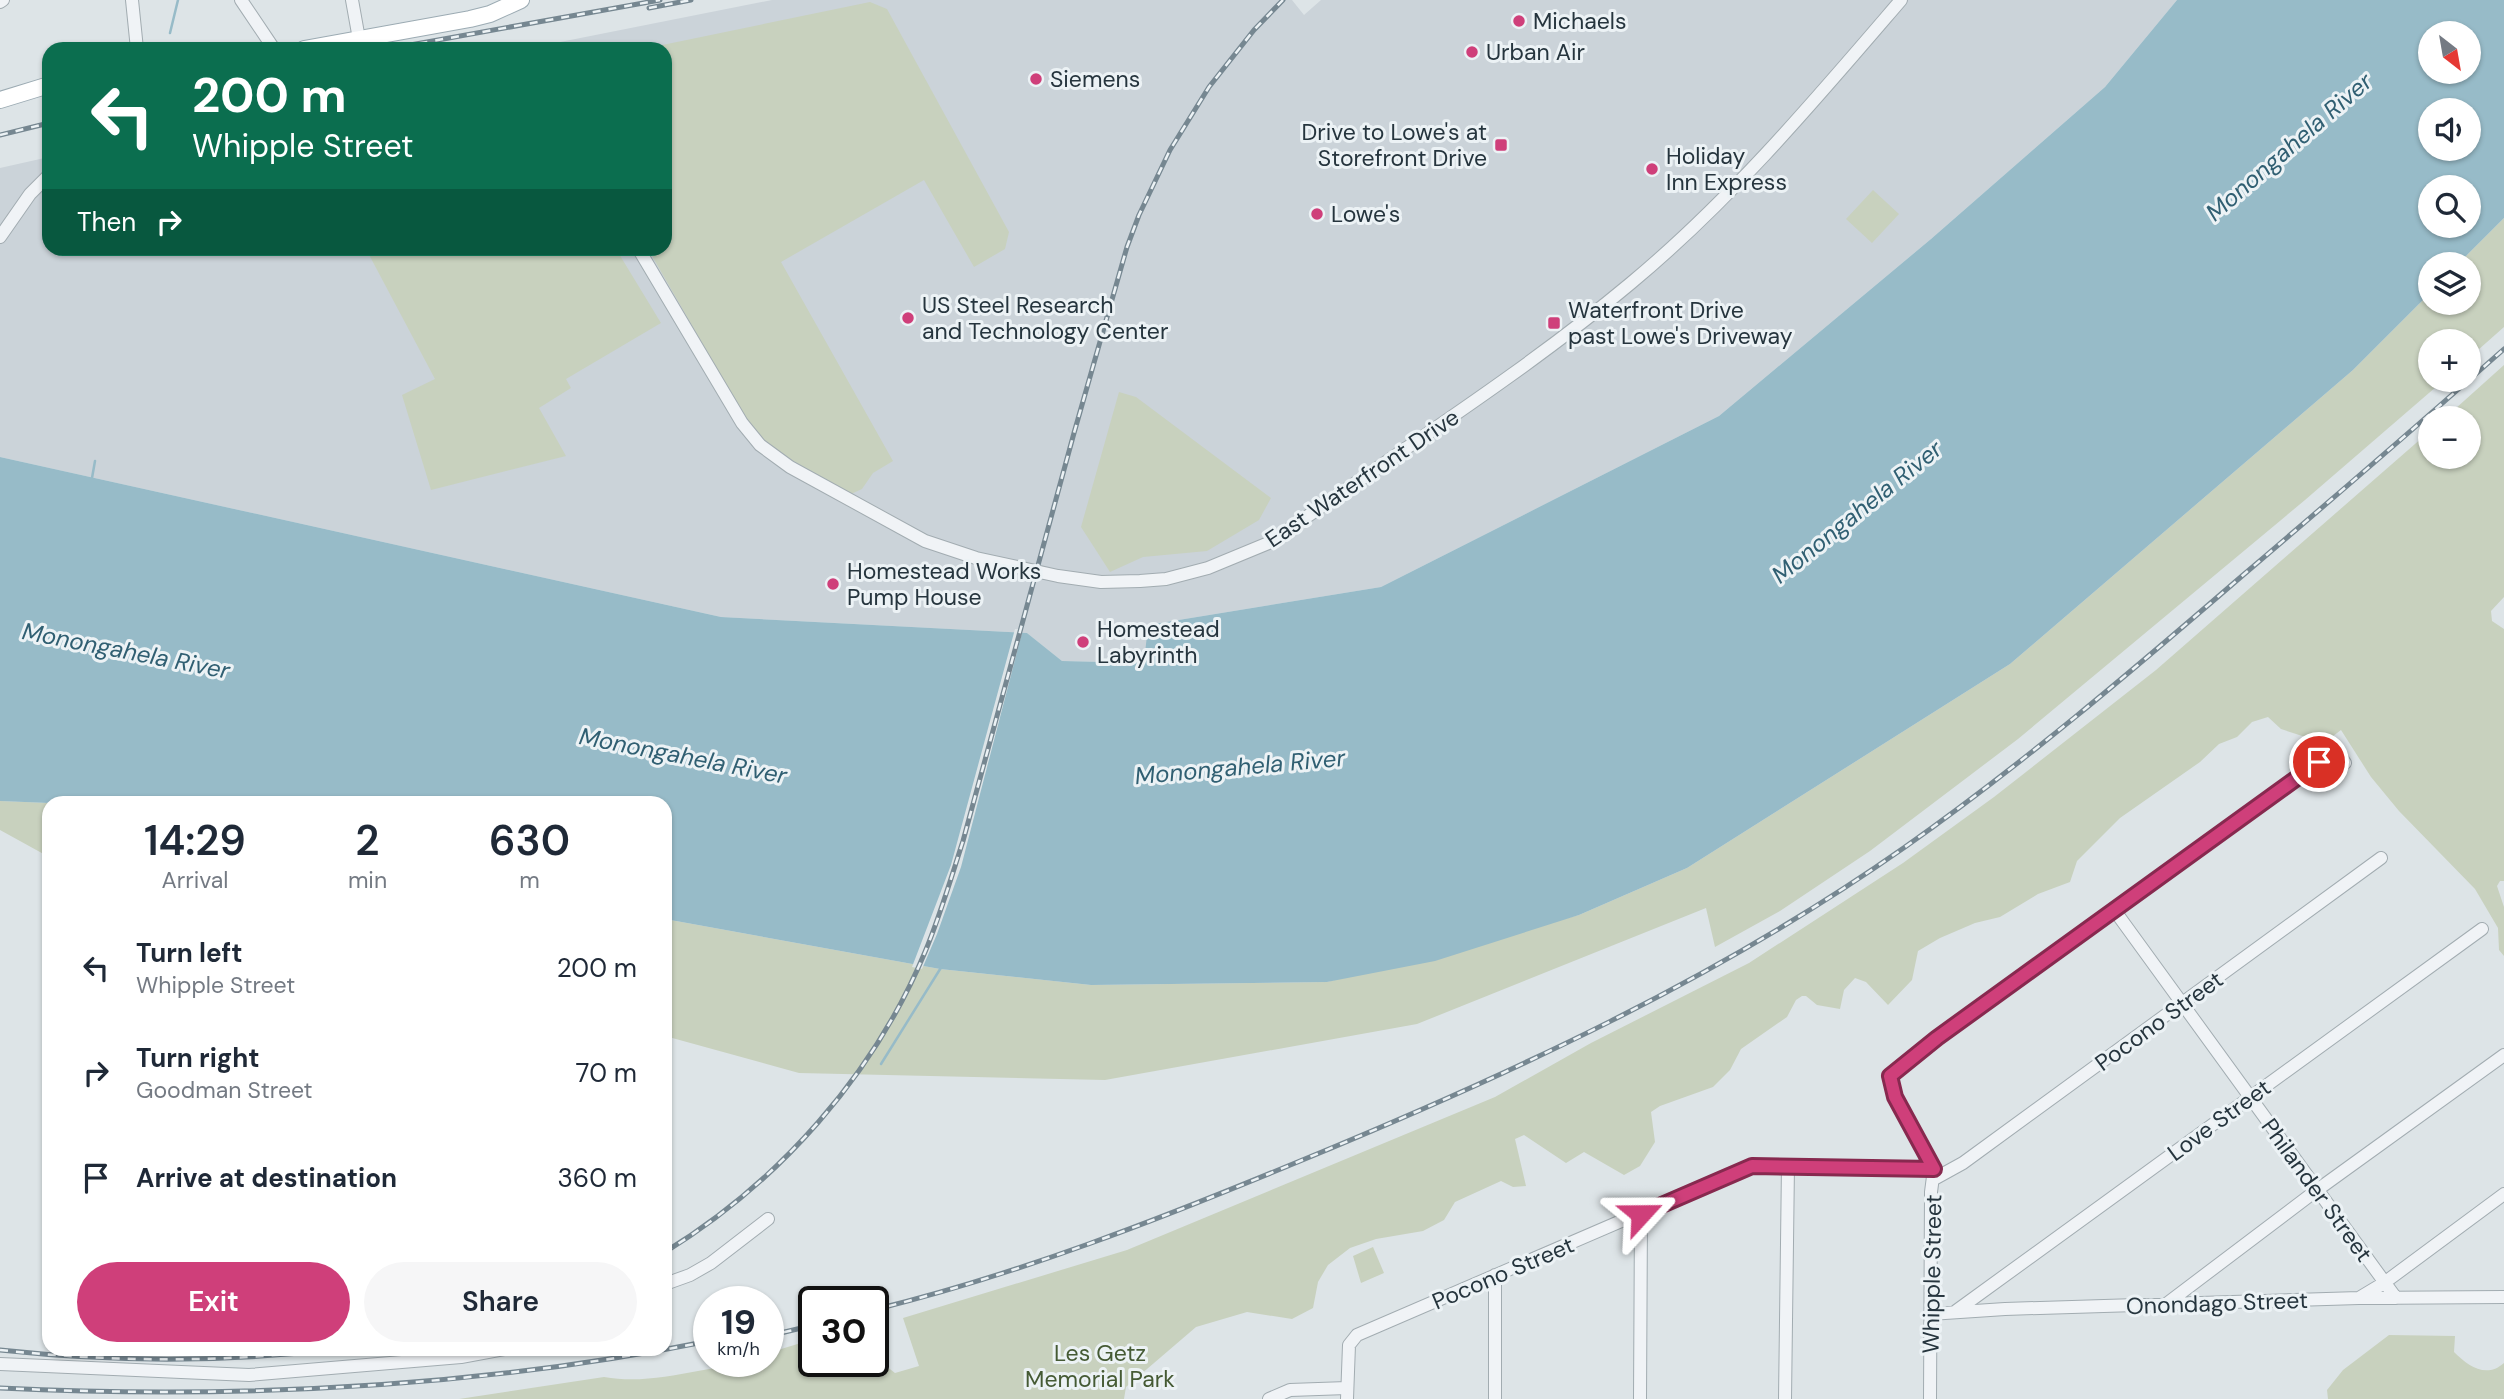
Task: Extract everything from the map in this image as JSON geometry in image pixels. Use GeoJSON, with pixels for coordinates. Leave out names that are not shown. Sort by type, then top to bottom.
{"type":"FeatureCollection","features":[{"type":"Feature","properties":{"kind":"main road"},"geometry":{"type":"LineString","coordinates":[[342,42],[470,19],[490,14],[521,0]]}},
{"type":"Feature","properties":{"kind":"main road"},"geometry":{"type":"LineString","coordinates":[[0,100],[42,87]]}},
{"type":"Feature","properties":{"kind":"street"},"geometry":{"type":"LineString","coordinates":[[132,0],[137,42]]}},
{"type":"Feature","properties":{"kind":"street"},"geometry":{"type":"LineString","coordinates":[[241,0],[269,42]]}},
{"type":"Feature","properties":{"kind":"street"},"geometry":{"type":"LineString","coordinates":[[352,0],[359,39]]}},
{"type":"Feature","properties":{"kind":"street","name":"East Waterfront Drive"},"geometry":{"type":"LineString","coordinates":[[643,256],[742,424],[760,445],[790,467],[925,541],[976,558],[1058,576],[1101,582],[1166,579],[1231,561],[1271,542],[1564,337],[1634,281],[1762,159],[1901,0]]}},
{"type":"Feature","properties":{"kind":"street"},"geometry":{"type":"LineString","coordinates":[[0,237],[30,194],[42,182]]}},
{"type":"Feature","properties":{"kind":"street"},"geometry":{"type":"LineString","coordinates":[[2115,911],[2319,762],[2335,747],[2345,764]]}},
{"type":"Feature","properties":{"kind":"street","name":"Pocono Street"},"geometry":{"type":"LineString","coordinates":[[1347,1393],[1349,1345],[1357,1335],[1752,1166],[1788,1165],[1934,1174],[1964,1163],[2381,858]]}},
{"type":"Feature","properties":{"kind":"street","name":"Philander Street"},"geometry":{"type":"LineString","coordinates":[[2115,911],[2396,1298]]}},
{"type":"Feature","properties":{"kind":"street","name":"Whipple Street"},"geometry":{"type":"LineString","coordinates":[[1930,1399],[1931,1192],[1934,1174],[1895,1097],[1890,1076],[1937,1038],[2115,911]]}},
{"type":"Feature","properties":{"kind":"street","name":"Love Street"},"geometry":{"type":"LineString","coordinates":[[1956,1311],[2482,929]]}},
{"type":"Feature","properties":{"kind":"street"},"geometry":{"type":"LineString","coordinates":[[2165,1305],[2317,1190],[2504,1055]]}},
{"type":"Feature","properties":{"kind":"street"},"geometry":{"type":"LineString","coordinates":[[1785,1399],[1788,1165]]}},
{"type":"Feature","properties":{"kind":"street"},"geometry":{"type":"LineString","coordinates":[[2359,1298],[2384,1283],[2504,1194]]}},
{"type":"Feature","properties":{"kind":"street"},"geometry":{"type":"LineString","coordinates":[[1640,1399],[1641,1214]]}},
{"type":"Feature","properties":{"kind":"street"},"geometry":{"type":"LineString","coordinates":[[672,1281],[712,1263],[768,1219]]}},
{"type":"Feature","properties":{"kind":"street"},"geometry":{"type":"LineString","coordinates":[[1494,1399],[1495,1275]]}},
{"type":"Feature","properties":{"kind":"street","name":"Onondago Street"},"geometry":{"type":"LineString","coordinates":[[1930,1314],[2359,1298],[2504,1297]]}},
{"type":"Feature","properties":{"kind":"street"},"geometry":{"type":"LineString","coordinates":[[0,1364],[250,1375],[466,1356]]}},
{"type":"Feature","properties":{"kind":"street"},"geometry":{"type":"LineString","coordinates":[[1269,1399],[1290,1390],[1347,1393]]}},
{"type":"Feature","properties":{"kind":"shaded area"},"geometry":{"type":"Polygon","coordinates":[[[772,0],[1292,0],[1304,15],[1321,0],[2177,0],[2105,87],[1931,239],[1719,416],[1381,587],[1148,625],[1145,663],[1062,661],[1027,633],[721,617],[0,457],[0,168],[42,159],[42,256],[672,256],[672,42],[560,42],[772,0]]]}},
{"type":"Feature","properties":{"kind":"green space"},"geometry":{"type":"Polygon","coordinates":[[[870,2],[887,9],[1009,232],[1005,249],[974,267],[924,180],[781,262],[893,461],[873,473],[862,489],[851,494],[774,450],[748,423],[652,256],[672,256],[672,43],[870,2]]]}},
{"type":"Feature","properties":{"kind":"green space"},"geometry":{"type":"Polygon","coordinates":[[[1873,190],[1899,214],[1872,243],[1846,219],[1873,190]]]}},
{"type":"Feature","properties":{"kind":"green space"},"geometry":{"type":"Polygon","coordinates":[[[2504,218],[2504,327],[2481,347],[2481,329],[2418,329],[2418,392],[2430,392],[2018,739],[1870,851],[1780,911],[1715,947],[1706,908],[1417,1024],[1105,1080],[799,1073],[672,1038],[672,920],[940,969],[1091,985],[1327,982],[1579,915],[1687,868],[2010,664],[2353,370],[2418,305],[2418,315],[2481,315],[2481,252],[2470,252],[2504,218]]]}},
{"type":"Feature","properties":{"kind":"green space"},"geometry":{"type":"Polygon","coordinates":[[[370,256],[620,256],[661,323],[566,379],[571,388],[539,408],[566,456],[431,490],[402,395],[435,379],[370,256]]]}},
{"type":"Feature","properties":{"kind":"green space","name":"Les Getz Memorial Park"},"geometry":{"type":"Polygon","coordinates":[[[2504,365],[2504,597],[2491,611],[2492,621],[2504,629],[2504,881],[2500,881],[2497,886],[2504,907],[2504,956],[2499,950],[2498,928],[2475,889],[2399,811],[2371,777],[2341,730],[2324,743],[2281,729],[2268,717],[2252,722],[2237,737],[2219,744],[2200,762],[2120,818],[2077,861],[2070,882],[2038,894],[2000,917],[1975,923],[1918,951],[1912,980],[1888,1005],[1866,982],[1855,978],[1844,990],[1840,1009],[1817,1005],[1806,996],[1796,1000],[1787,1017],[1741,1049],[1730,1070],[1713,1087],[1660,1106],[1651,1112],[1655,1142],[1640,1166],[1624,1175],[1584,1152],[1566,1163],[1524,1135],[1515,1139],[1526,1186],[1513,1187],[1501,1181],[1455,1202],[1444,1220],[1423,1231],[1376,1239],[1350,1248],[1328,1265],[1318,1282],[1313,1308],[1292,1319],[1247,1312],[1196,1327],[1126,1387],[1124,1399],[459,1399],[604,1377],[645,1379],[693,1372],[693,1377],[784,1377],[784,1348],[798,1344],[798,1377],[889,1377],[889,1368],[895,1373],[919,1366],[903,1318],[1127,1250],[1495,1097],[1591,1043],[1749,963],[1903,863],[1994,797],[2156,670],[2418,441],[2418,469],[2481,469],[2481,406],[2458,406],[2474,392],[2481,392],[2481,386],[2504,365]]]}},
{"type":"Feature","properties":{"kind":"green space"},"geometry":{"type":"Polygon","coordinates":[[[1119,392],[1136,397],[1271,498],[1259,520],[1207,551],[1143,557],[1110,572],[1081,527],[1119,392]]]}},
{"type":"Feature","properties":{"kind":"green space"},"geometry":{"type":"Polygon","coordinates":[[[0,801],[42,803],[42,853],[0,830],[0,801]]]}},
{"type":"Feature","properties":{"kind":"green space"},"geometry":{"type":"Polygon","coordinates":[[[1373,1247],[1384,1273],[1361,1283],[1353,1256],[1373,1247]]]}},
{"type":"Feature","properties":{"kind":"green space"},"geometry":{"type":"Polygon","coordinates":[[[2389,1335],[2455,1336],[2454,1352],[2471,1366],[2491,1370],[2504,1363],[2504,1399],[2328,1399],[2327,1390],[2343,1370],[2389,1335]]]}},
{"type":"Feature","properties":{"kind":"water","name":"Monongahela River"},"geometry":{"type":"Polygon","coordinates":[[[2177,0],[2504,0],[2504,218],[2470,252],[2418,252],[2418,305],[2353,370],[2010,664],[1687,868],[1579,915],[1435,961],[1327,982],[1091,985],[940,969],[672,920],[672,796],[42,796],[42,803],[0,801],[0,457],[721,617],[1027,633],[1062,661],[1144,663],[1148,625],[1381,587],[1719,416],[1931,239],[2105,87],[2177,0]]]}},
{"type":"Feature","properties":{"kind":"pier"},"geometry":{"type":"Polygon","coordinates":[[[1015,629],[1023,629],[961,867],[922,969],[912,967],[951,865],[1015,629]]]}},
{"type":"Feature","properties":{"kind":"waterway"},"geometry":{"type":"LineString","coordinates":[[170,33],[178,0]]}},
{"type":"Feature","properties":{"kind":"waterway"},"geometry":{"type":"LineString","coordinates":[[92,478],[95,461]]}},
{"type":"Feature","properties":{"kind":"waterway"},"geometry":{"type":"LineString","coordinates":[[881,1064],[942,966]]}},
{"type":"Feature","properties":{"kind":"railway"},"geometry":{"type":"LineString","coordinates":[[427,42],[660,0]]}},
{"type":"Feature","properties":{"kind":"railway"},"geometry":{"type":"LineString","coordinates":[[649,8],[691,0]]}},
{"type":"Feature","properties":{"kind":"railway"},"geometry":{"type":"LineString","coordinates":[[672,1247],[746,1193],[818,1122],[850,1083],[879,1041],[904,997],[925,952],[963,841],[1074,433],[1127,247],[1139,215],[1170,150],[1209,87],[1254,30],[1283,0]]}},
{"type":"Feature","properties":{"kind":"railway"},"geometry":{"type":"LineString","coordinates":[[0,135],[42,125]]}},
{"type":"Feature","properties":{"kind":"railway"},"geometry":{"type":"LineString","coordinates":[[889,1306],[982,1280],[1089,1244],[1195,1204],[1379,1128],[1611,1021],[1761,940],[1905,847],[2035,750],[2160,646],[2504,349]]}},
{"type":"Feature","properties":{"kind":"railway"},"geometry":{"type":"LineString","coordinates":[[784,1332],[798,1329]]}},
{"type":"Feature","properties":{"kind":"railway"},"geometry":{"type":"LineString","coordinates":[[672,1348],[693,1344]]}},
{"type":"Feature","properties":{"kind":"railway"},"geometry":{"type":"LineString","coordinates":[[0,1350],[42,1354]]}},
{"type":"Feature","properties":{"kind":"railway"},"geometry":{"type":"LineString","coordinates":[[70,1356],[126,1359],[265,1356]]}},
{"type":"Feature","properties":{"kind":"railway"},"geometry":{"type":"LineString","coordinates":[[0,1388],[178,1392],[356,1386],[534,1370],[627,1356]]}},
{"type":"Feature","properties":{"kind":"place","name":"Michaels"},"geometry":{"type":"Point","coordinates":[1519,21]}},
{"type":"Feature","properties":{"kind":"place","name":"Urban Air"},"geometry":{"type":"Point","coordinates":[1472,52]}},
{"type":"Feature","properties":{"kind":"place","name":"Siemens"},"geometry":{"type":"Point","coordinates":[1036,79]}},
{"type":"Feature","properties":{"kind":"place","name":"Drive to Lowe's at Storefront Drive"},"geometry":{"type":"Point","coordinates":[1501,145]}},
{"type":"Feature","properties":{"kind":"place","name":"Holiday Inn Express"},"geometry":{"type":"Point","coordinates":[1652,169]}},
{"type":"Feature","properties":{"kind":"place","name":"Lowe's"},"geometry":{"type":"Point","coordinates":[1317,214]}},
{"type":"Feature","properties":{"kind":"place","name":"US Steel Research and Technology Center"},"geometry":{"type":"Point","coordinates":[908,318]}},
{"type":"Feature","properties":{"kind":"place","name":"Waterfront Drive past Lowe's Driveway"},"geometry":{"type":"Point","coordinates":[1554,323]}},
{"type":"Feature","properties":{"kind":"place","name":"Homestead Works Pump House"},"geometry":{"type":"Point","coordinates":[833,584]}},
{"type":"Feature","properties":{"kind":"place","name":"Homestead Labyrinth"},"geometry":{"type":"Point","coordinates":[1083,642]}},
{"type":"Feature","properties":{"kind":"route"},"geometry":{"type":"LineString","coordinates":[[1641,1214],[1752,1166],[1934,1169],[1895,1097],[1890,1076],[1937,1038],[2319,762]]}}]}
